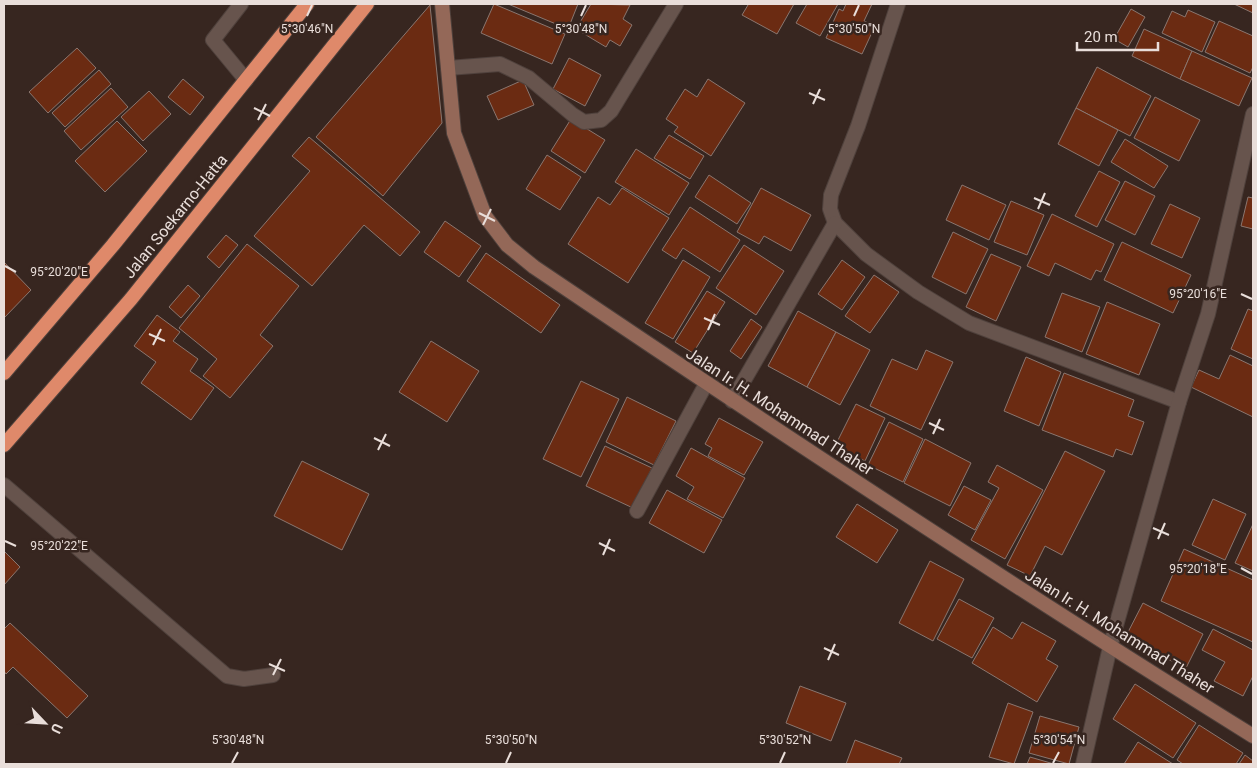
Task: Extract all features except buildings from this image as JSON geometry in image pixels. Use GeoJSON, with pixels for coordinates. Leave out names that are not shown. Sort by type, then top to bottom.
{"type":"FeatureCollection","features":[{"type":"Feature","properties":{"kind":"highway","name":"Jalan Soekarno-Hatta"},"geometry":{"type":"LineString","coordinates":[[4,372],[113,245],[307,4]]}},
{"type":"Feature","properties":{"kind":"highway","name":"Jalan Soekarno-Hatta"},"geometry":{"type":"LineString","coordinates":[[4,445],[131,298],[367,4]]}},
{"type":"Feature","properties":{"kind":"main road","name":"Jalan Ir. H. Mohammad Thaher"},"geometry":{"type":"LineString","coordinates":[[442,4],[454,133],[485,216],[507,245],[534,267],[706,384],[1110,647],[1253,736]]}},
{"type":"Feature","properties":{"kind":"street"},"geometry":{"type":"LineString","coordinates":[[241,4],[213,40],[246,80]]}},
{"type":"Feature","properties":{"kind":"street"},"geometry":{"type":"LineString","coordinates":[[448,68],[500,64],[529,78],[572,116],[584,122],[601,120],[611,111],[676,4]]}},
{"type":"Feature","properties":{"kind":"street"},"geometry":{"type":"LineString","coordinates":[[898,4],[858,126],[831,195],[830,209],[834,223],[866,254],[918,292],[969,323],[1179,402]]}},
{"type":"Feature","properties":{"kind":"street"},"geometry":{"type":"LineString","coordinates":[[1083,764],[1110,647],[1179,402],[1208,314],[1253,114]]}},
{"type":"Feature","properties":{"kind":"street"},"geometry":{"type":"LineString","coordinates":[[732,401],[834,223]]}},
{"type":"Feature","properties":{"kind":"street"},"geometry":{"type":"LineString","coordinates":[[637,511],[706,384]]}},
{"type":"Feature","properties":{"kind":"street"},"geometry":{"type":"LineString","coordinates":[[4,485],[227,676],[244,679],[273,675]]}}]}
